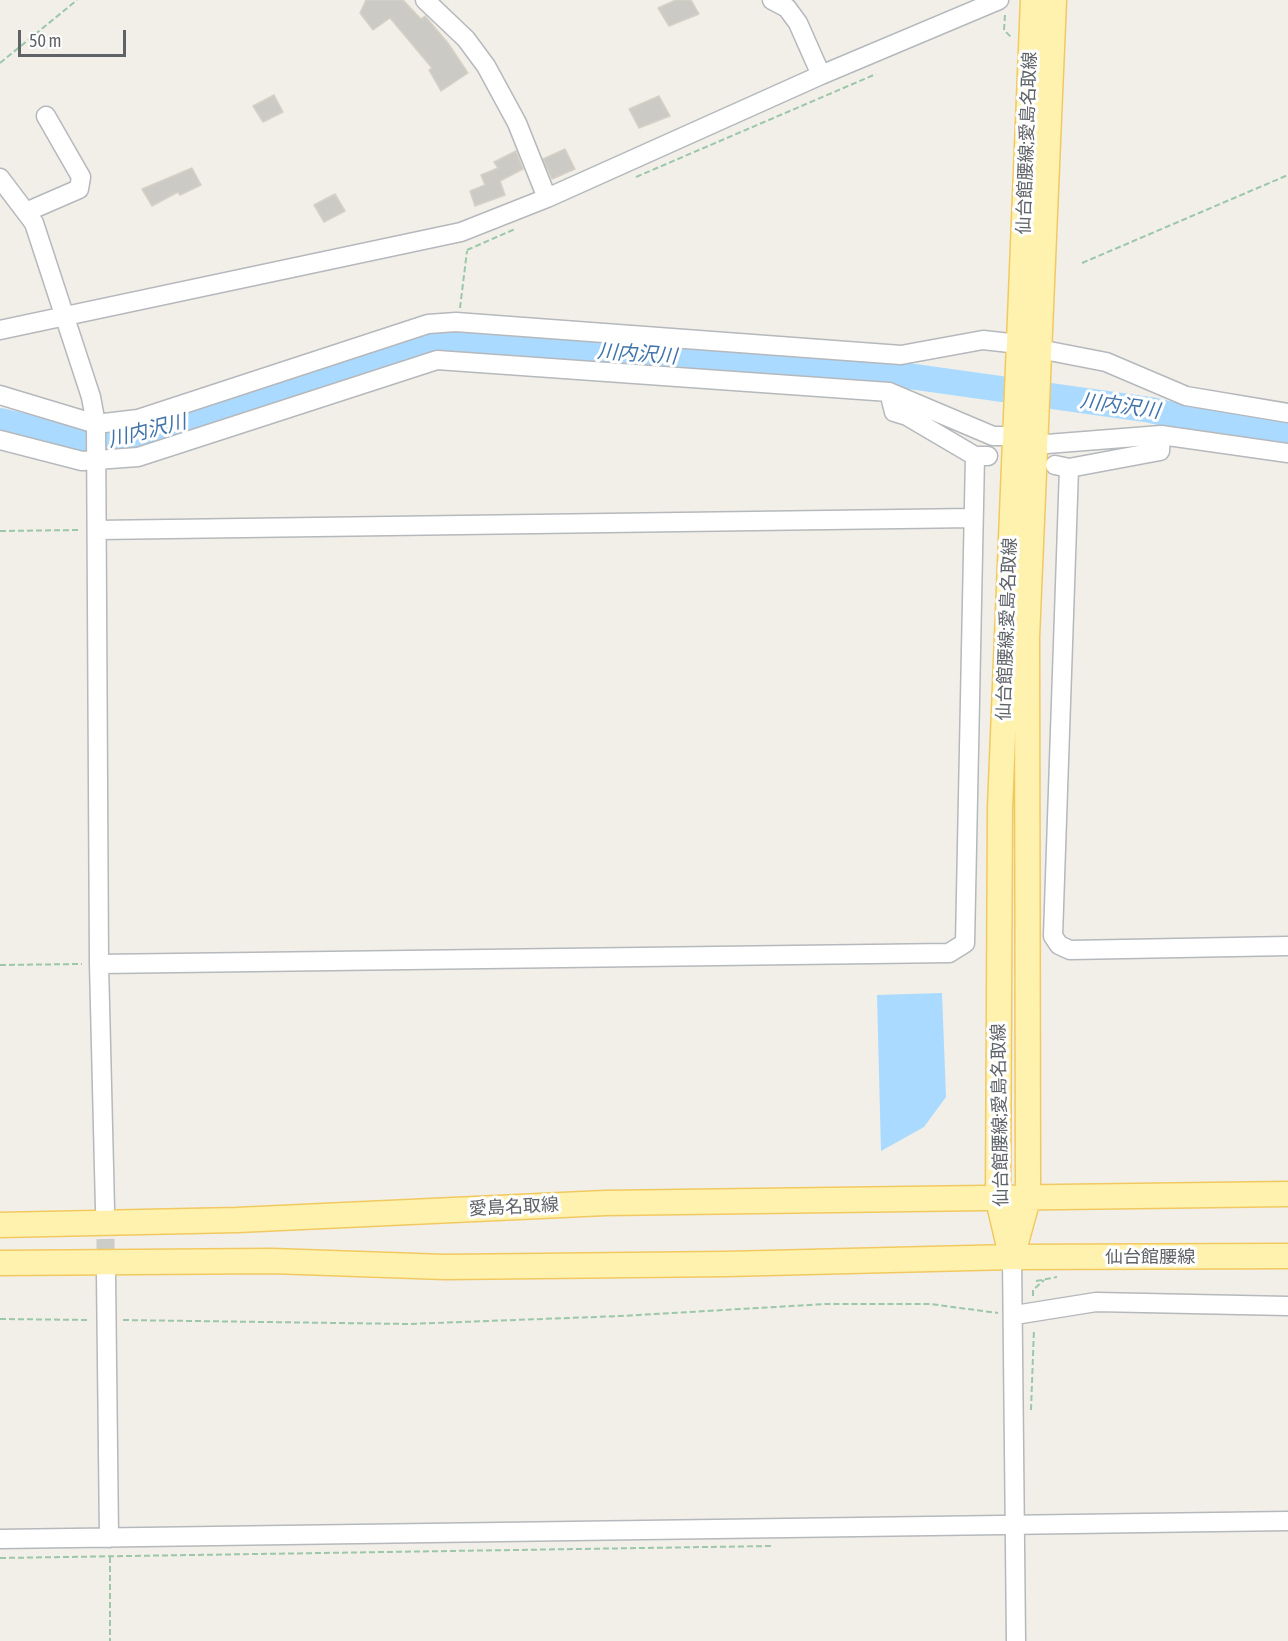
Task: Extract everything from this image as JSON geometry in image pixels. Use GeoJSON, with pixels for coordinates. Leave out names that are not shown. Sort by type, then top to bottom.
{"type":"FeatureCollection","features":[{"type":"Feature","properties":{"kind":"main road","name":"仙台館腰線;愛島名取線"},"geometry":{"type":"LineString","coordinates":[[1029,355],[1032,0]]}},
{"type":"Feature","properties":{"kind":"main road","name":"仙台館腰線;愛島名取線"},"geometry":{"type":"LineString","coordinates":[[1012,1257],[998,1200],[1000,808],[1054,0]]}},
{"type":"Feature","properties":{"kind":"main road","name":"仙台館腰線;愛島名取線"},"geometry":{"type":"LineString","coordinates":[[1012,1257],[1028,1199],[1024,432]]}},
{"type":"Feature","properties":{"kind":"main road"},"geometry":{"type":"LineString","coordinates":[[1028,1199],[1288,1194]]}},
{"type":"Feature","properties":{"kind":"main road","name":"愛島名取線"},"geometry":{"type":"LineString","coordinates":[[0,1225],[237,1220],[605,1203],[1028,1199]]}},
{"type":"Feature","properties":{"kind":"main road","name":"仙台館腰線"},"geometry":{"type":"LineString","coordinates":[[1012,1257],[1288,1256]]}},
{"type":"Feature","properties":{"kind":"main road"},"geometry":{"type":"LineString","coordinates":[[0,1263],[272,1261],[469,1266],[726,1264],[1012,1257]]}},
{"type":"Feature","properties":{"kind":"street"},"geometry":{"type":"LineString","coordinates":[[425,0],[466,39],[486,66],[517,123],[547,198]]}},
{"type":"Feature","properties":{"kind":"street"},"geometry":{"type":"LineString","coordinates":[[772,0],[787,8],[798,23],[821,75]]}},
{"type":"Feature","properties":{"kind":"street"},"geometry":{"type":"LineString","coordinates":[[0,330],[461,232],[547,198],[821,75],[999,0]]}},
{"type":"Feature","properties":{"kind":"street"},"geometry":{"type":"LineString","coordinates":[[26,212],[79,189],[81,177],[46,116]]}},
{"type":"Feature","properties":{"kind":"street"},"geometry":{"type":"LineString","coordinates":[[0,178],[34,223],[91,397],[95,428],[99,964],[105,1209]]}},
{"type":"Feature","properties":{"kind":"street"},"geometry":{"type":"LineString","coordinates":[[0,395],[95,428],[138,419],[428,324],[456,322],[901,355],[983,340],[1029,355],[1106,362],[1186,396],[1288,413]]}},
{"type":"Feature","properties":{"kind":"street"},"geometry":{"type":"LineString","coordinates":[[0,440],[81,461],[94,457],[138,456],[437,360],[889,392],[993,436],[1024,432],[1161,435],[1288,453]]}},
{"type":"Feature","properties":{"kind":"street"},"geometry":{"type":"LineString","coordinates":[[99,964],[949,953],[964,943],[973,518],[982,456],[907,416],[894,412],[889,392]]}},
{"type":"Feature","properties":{"kind":"street"},"geometry":{"type":"LineString","coordinates":[[1161,435],[1160,451],[1062,467],[1053,936],[1059,945],[1070,950],[1288,946]]}},
{"type":"Feature","properties":{"kind":"street"},"geometry":{"type":"LineString","coordinates":[[97,530],[973,518]]}},
{"type":"Feature","properties":{"kind":"street"},"geometry":{"type":"LineString","coordinates":[[1012,1257],[1023,1314],[1014,1524],[1016,1641]]}},
{"type":"Feature","properties":{"kind":"street"},"geometry":{"type":"LineString","coordinates":[[106,1274],[109,1538]]}},
{"type":"Feature","properties":{"kind":"street"},"geometry":{"type":"LineString","coordinates":[[1023,1314],[1096,1302],[1288,1306]]}},
{"type":"Feature","properties":{"kind":"street"},"geometry":{"type":"LineString","coordinates":[[0,1539],[1288,1521]]}},
{"type":"Feature","properties":{"kind":"path"},"geometry":{"type":"LineString","coordinates":[[0,63],[76,0]]}},
{"type":"Feature","properties":{"kind":"path"},"geometry":{"type":"LineString","coordinates":[[628,181],[876,74]]}},
{"type":"Feature","properties":{"kind":"path"},"geometry":{"type":"LineString","coordinates":[[1083,263],[1288,176]]}},
{"type":"Feature","properties":{"kind":"path"},"geometry":{"type":"LineString","coordinates":[[467,250],[521,227]]}},
{"type":"Feature","properties":{"kind":"path"},"geometry":{"type":"LineString","coordinates":[[456,322],[461,304],[467,250],[461,232]]}},
{"type":"Feature","properties":{"kind":"path"},"geometry":{"type":"LineString","coordinates":[[0,531],[97,530]]}},
{"type":"Feature","properties":{"kind":"path"},"geometry":{"type":"LineString","coordinates":[[0,965],[99,964]]}},
{"type":"Feature","properties":{"kind":"path"},"geometry":{"type":"LineString","coordinates":[[1031,1413],[1034,1338],[1023,1314],[1033,1290],[1044,1280]]}},
{"type":"Feature","properties":{"kind":"path"},"geometry":{"type":"LineString","coordinates":[[0,1319],[408,1324],[621,1316],[826,1304],[930,1304],[1023,1314]]}},
{"type":"Feature","properties":{"kind":"path"},"geometry":{"type":"LineString","coordinates":[[109,1538],[110,1641]]}},
{"type":"Feature","properties":{"kind":"path"},"geometry":{"type":"LineString","coordinates":[[0,1558],[781,1546]]}},
{"type":"Feature","properties":{"kind":"water"},"geometry":{"type":"Polygon","coordinates":[[[942,993],[946,1097],[924,1127],[881,1151],[877,995],[942,993]]]}},
{"type":"Feature","properties":{"kind":"building"},"geometry":{"type":"Polygon","coordinates":[[[366,0],[403,0],[421,19],[425,16],[448,43],[468,73],[441,91],[429,70],[432,68],[390,18],[373,30],[360,13],[366,0]]]}},
{"type":"Feature","properties":{"kind":"building"},"geometry":{"type":"Polygon","coordinates":[[[676,0],[691,0],[699,14],[669,26],[658,8],[676,0]]]}},
{"type":"Feature","properties":{"kind":"building"},"geometry":{"type":"Polygon","coordinates":[[[274,95],[283,112],[263,122],[253,106],[274,95]]]}},
{"type":"Feature","properties":{"kind":"building"},"geometry":{"type":"Polygon","coordinates":[[[659,96],[670,116],[639,128],[629,109],[659,96]]]}},
{"type":"Feature","properties":{"kind":"building"},"geometry":{"type":"Polygon","coordinates":[[[565,149],[575,169],[552,179],[543,159],[565,149]]]}},
{"type":"Feature","properties":{"kind":"building"},"geometry":{"type":"Polygon","coordinates":[[[516,151],[523,169],[500,181],[505,195],[475,206],[470,191],[485,185],[481,175],[498,168],[494,162],[516,151]]]}},
{"type":"Feature","properties":{"kind":"building"},"geometry":{"type":"Polygon","coordinates":[[[192,168],[201,185],[180,195],[178,192],[152,206],[142,189],[192,168]]]}},
{"type":"Feature","properties":{"kind":"building"},"geometry":{"type":"Polygon","coordinates":[[[335,194],[345,211],[324,222],[314,205],[335,194]]]}},
{"type":"Feature","properties":{"kind":"waterway","name":"川内沢川"},"geometry":{"type":"LineString","coordinates":[[0,421],[108,445],[157,432],[264,395],[452,340],[880,372],[1151,410],[1192,420],[1288,430]]}},
{"type":"Feature","properties":{"kind":"tunnel"},"geometry":{"type":"LineString","coordinates":[[105,1212],[106,1274]]}}]}
